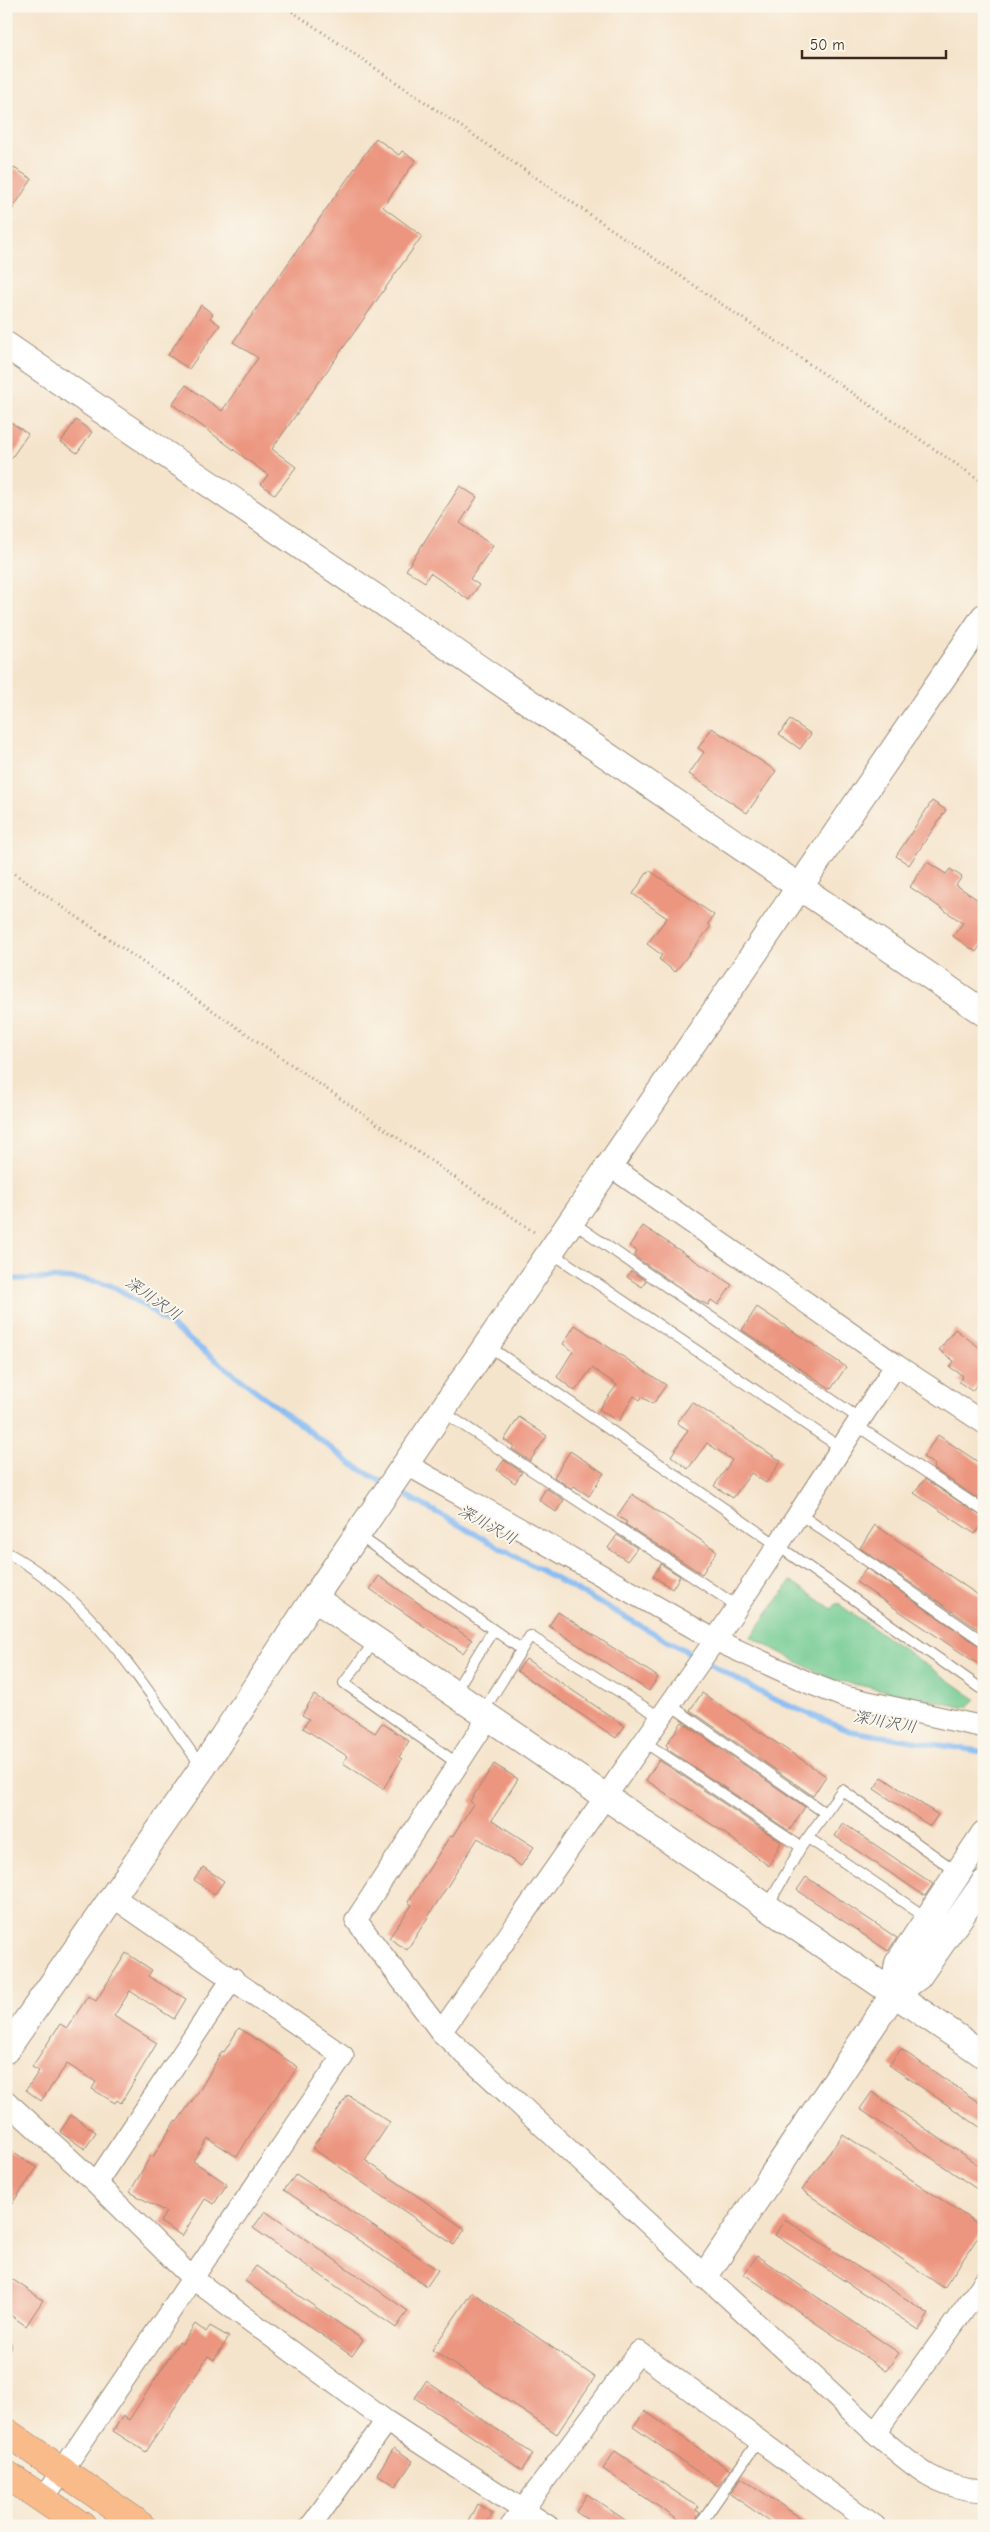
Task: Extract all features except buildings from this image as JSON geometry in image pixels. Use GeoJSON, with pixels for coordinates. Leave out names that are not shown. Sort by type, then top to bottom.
{"type":"FeatureCollection","features":[{"type":"Feature","properties":{"kind":"highway"},"geometry":{"type":"LineString","coordinates":[[6,2432],[142,2526]]}},
{"type":"Feature","properties":{"kind":"highway"},"geometry":{"type":"LineString","coordinates":[[6,2474],[82,2526]]}},
{"type":"Feature","properties":{"kind":"street"},"geometry":{"type":"LineString","coordinates":[[6,345],[984,1013]]}},
{"type":"Feature","properties":{"kind":"street"},"geometry":{"type":"LineString","coordinates":[[6,2050],[203,1767],[314,1598],[984,617]]}},
{"type":"Feature","properties":{"kind":"street"},"geometry":{"type":"LineString","coordinates":[[610,1166],[896,1365],[984,1423]]}},
{"type":"Feature","properties":{"kind":"street"},"geometry":{"type":"LineString","coordinates":[[441,2032],[607,1798],[643,1741],[711,1645],[896,1365]]}},
{"type":"Feature","properties":{"kind":"street"},"geometry":{"type":"LineString","coordinates":[[396,1479],[711,1645],[845,1697],[984,1727]]}},
{"type":"Feature","properties":{"kind":"street"},"geometry":{"type":"LineString","coordinates":[[314,1598],[767,1906],[893,1995],[984,2055]]}},
{"type":"Feature","properties":{"kind":"street"},"geometry":{"type":"LineString","coordinates":[[485,1716],[458,1764],[356,1920],[441,2032],[874,2434],[925,2475],[966,2490],[984,2491]]}},
{"type":"Feature","properties":{"kind":"street"},"geometry":{"type":"LineString","coordinates":[[705,2276],[893,1995],[918,1977],[972,1882],[984,1834]]}},
{"type":"Feature","properties":{"kind":"street"},"geometry":{"type":"LineString","coordinates":[[893,1995],[898,1963],[927,1919],[972,1882]]}},
{"type":"Feature","properties":{"kind":"street"},"geometry":{"type":"LineString","coordinates":[[43,2499],[343,2056],[112,1896]]}},
{"type":"Feature","properties":{"kind":"street"},"geometry":{"type":"LineString","coordinates":[[96,2183],[233,1978]]}},
{"type":"Feature","properties":{"kind":"street"},"geometry":{"type":"LineString","coordinates":[[6,2101],[96,2183],[192,2278],[386,2421],[523,2508],[548,2526]]}},
{"type":"Feature","properties":{"kind":"street"},"geometry":{"type":"LineString","coordinates":[[874,2434],[984,2282]]}},
{"type":"Feature","properties":{"kind":"street"},"geometry":{"type":"LineString","coordinates":[[511,2526],[639,2352],[875,2526]]}},
{"type":"Feature","properties":{"kind":"street"},"geometry":{"type":"LineString","coordinates":[[311,2526],[386,2421]]}},
{"type":"Feature","properties":{"kind":"lane"},"geometry":{"type":"LineString","coordinates":[[572,1222],[984,1511]]}},
{"type":"Feature","properties":{"kind":"lane"},"geometry":{"type":"LineString","coordinates":[[553,1249],[841,1448]]}},
{"type":"Feature","properties":{"kind":"lane"},"geometry":{"type":"LineString","coordinates":[[487,1345],[980,1688]]}},
{"type":"Feature","properties":{"kind":"lane"},"geometry":{"type":"LineString","coordinates":[[442,1411],[737,1606]]}},
{"type":"Feature","properties":{"kind":"lane"},"geometry":{"type":"LineString","coordinates":[[798,1513],[984,1642]]}},
{"type":"Feature","properties":{"kind":"lane"},"geometry":{"type":"LineString","coordinates":[[358,1535],[521,1649]]}},
{"type":"Feature","properties":{"kind":"lane"},"geometry":{"type":"LineString","coordinates":[[6,1552],[30,1565],[66,1592],[98,1625],[203,1767]]}},
{"type":"Feature","properties":{"kind":"lane"},"geometry":{"type":"LineString","coordinates":[[453,1694],[493,1630]]}},
{"type":"Feature","properties":{"kind":"lane"},"geometry":{"type":"LineString","coordinates":[[485,1716],[530,1636],[664,1711],[826,1813]]}},
{"type":"Feature","properties":{"kind":"lane"},"geometry":{"type":"LineString","coordinates":[[375,1640],[344,1682],[458,1764]]}},
{"type":"Feature","properties":{"kind":"lane"},"geometry":{"type":"LineString","coordinates":[[643,1741],[801,1848]]}},
{"type":"Feature","properties":{"kind":"lane"},"geometry":{"type":"LineString","coordinates":[[767,1906],[801,1848],[842,1790],[972,1882]]}},
{"type":"Feature","properties":{"kind":"lane"},"geometry":{"type":"LineString","coordinates":[[808,1838],[927,1919]]}},
{"type":"Feature","properties":{"kind":"lane"},"geometry":{"type":"LineString","coordinates":[[699,2526],[759,2440]]}},
{"type":"Feature","properties":{"kind":"path"},"geometry":{"type":"LineString","coordinates":[[284,6],[984,484]]}},
{"type":"Feature","properties":{"kind":"path"},"geometry":{"type":"LineString","coordinates":[[6,868],[553,1249]]}},
{"type":"Feature","properties":{"kind":"green space"},"geometry":{"type":"Polygon","coordinates":[[[791,1581],[832,1609],[837,1603],[976,1699],[967,1708],[830,1679],[751,1637],[791,1581]]]}},
{"type":"Feature","properties":{"kind":"waterway","name":"深川沢川"},"geometry":{"type":"LineString","coordinates":[[6,1279],[60,1278],[87,1280],[100,1282],[116,1288],[145,1306],[353,1465],[384,1483]]}},
{"type":"Feature","properties":{"kind":"waterway","name":"深川沢川"},"geometry":{"type":"LineString","coordinates":[[396,1490],[771,1698],[850,1731],[984,1752]]}}]}
